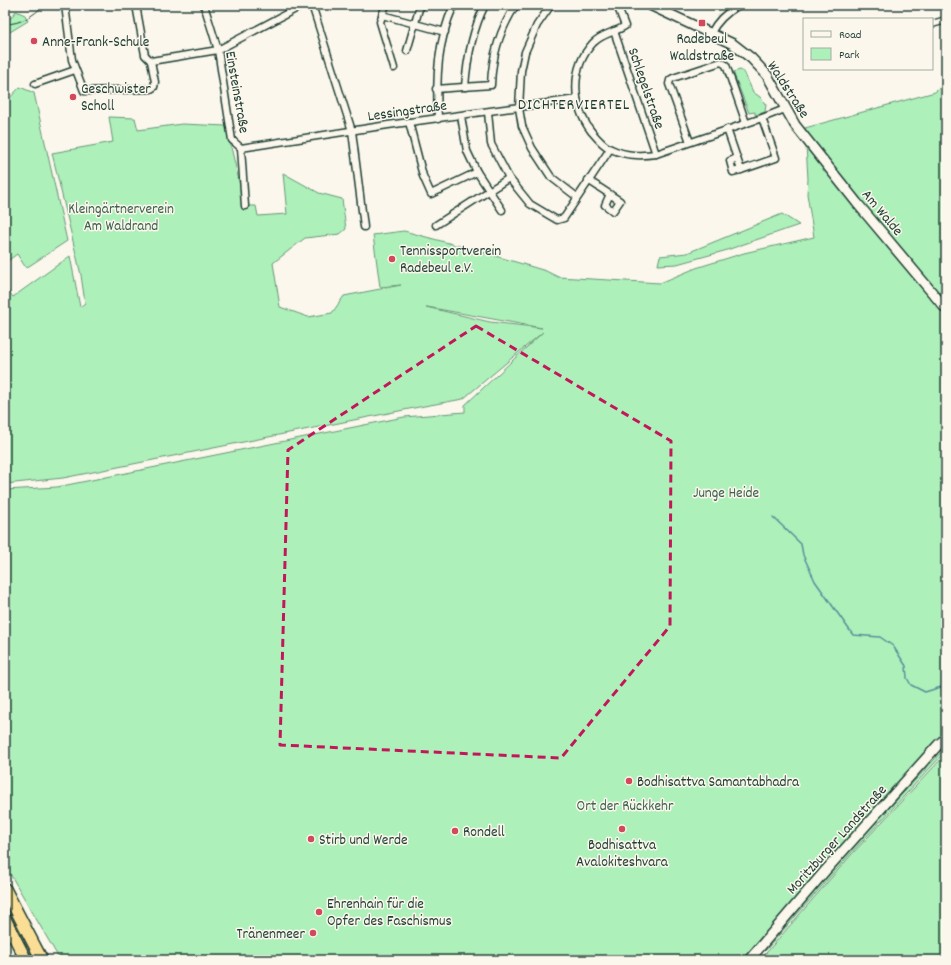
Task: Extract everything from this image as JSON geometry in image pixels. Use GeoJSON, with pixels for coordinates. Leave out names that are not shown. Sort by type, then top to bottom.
{"type":"FeatureCollection","features":[{"type":"Feature","properties":{"kind":"highway"},"geometry":{"type":"LineString","coordinates":[[5,889],[42,960]]}},
{"type":"Feature","properties":{"kind":"highway"},"geometry":{"type":"LineString","coordinates":[[5,919],[26,960]]}},
{"type":"Feature","properties":{"kind":"street"},"geometry":{"type":"LineString","coordinates":[[65,5],[72,60],[84,91],[151,89],[154,87],[155,82],[151,61],[145,55],[136,5]]}},
{"type":"Feature","properties":{"kind":"street","name":"Einsteinstraße"},"geometry":{"type":"LineString","coordinates":[[204,5],[218,50],[232,140],[240,148],[245,206]]}},
{"type":"Feature","properties":{"kind":"street"},"geometry":{"type":"LineString","coordinates":[[151,61],[218,50],[303,5]]}},
{"type":"Feature","properties":{"kind":"street"},"geometry":{"type":"LineString","coordinates":[[312,5],[352,131],[364,227]]}},
{"type":"Feature","properties":{"kind":"street"},"geometry":{"type":"LineString","coordinates":[[387,5],[380,22],[394,68]]}},
{"type":"Feature","properties":{"kind":"street"},"geometry":{"type":"LineString","coordinates":[[407,51],[422,5]]}},
{"type":"Feature","properties":{"kind":"street"},"geometry":{"type":"LineString","coordinates":[[438,119],[436,89],[440,49],[454,5]]}},
{"type":"Feature","properties":{"kind":"street"},"geometry":{"type":"LineString","coordinates":[[465,87],[467,62],[472,37],[485,5]]}},
{"type":"Feature","properties":{"kind":"street"},"geometry":{"type":"LineString","coordinates":[[436,89],[491,85],[491,72],[497,45],[507,19],[516,5]]}},
{"type":"Feature","properties":{"kind":"street"},"geometry":{"type":"LineString","coordinates":[[551,5],[537,25],[525,52],[520,78],[520,108],[522,126],[532,148],[550,177],[577,197]]}},
{"type":"Feature","properties":{"kind":"street"},"geometry":{"type":"LineString","coordinates":[[617,5],[625,26],[614,32],[601,36],[592,44],[579,68],[576,82],[576,99],[587,124],[596,138],[610,149],[623,154],[639,156],[656,154],[762,118],[786,108]]}},
{"type":"Feature","properties":{"kind":"street","name":"Waldstraße"},"geometry":{"type":"LineString","coordinates":[[650,5],[733,44],[751,58],[767,75],[801,132]]}},
{"type":"Feature","properties":{"kind":"street"},"geometry":{"type":"LineString","coordinates":[[711,33],[714,26],[726,13],[738,5]]}},
{"type":"Feature","properties":{"kind":"street"},"geometry":{"type":"LineString","coordinates":[[382,15],[445,32]]}},
{"type":"Feature","properties":{"kind":"street"},"geometry":{"type":"LineString","coordinates":[[933,24],[946,20]]}},
{"type":"Feature","properties":{"kind":"street","name":"Schlegelstraße"},"geometry":{"type":"LineString","coordinates":[[614,32],[656,154]]}},
{"type":"Feature","properties":{"kind":"street"},"geometry":{"type":"LineString","coordinates":[[690,142],[669,84],[670,80],[673,78],[721,62],[724,63],[746,123]]}},
{"type":"Feature","properties":{"kind":"street"},"geometry":{"type":"LineString","coordinates":[[35,84],[75,70]]}},
{"type":"Feature","properties":{"kind":"street","name":"Lessingstraße"},"geometry":{"type":"LineString","coordinates":[[240,148],[409,122],[520,108],[576,99]]}},
{"type":"Feature","properties":{"kind":"street"},"geometry":{"type":"LineString","coordinates":[[488,112],[491,144],[509,178],[530,204],[557,220],[564,218],[610,149]]}},
{"type":"Feature","properties":{"kind":"street"},"geometry":{"type":"LineString","coordinates":[[461,116],[467,151],[477,172],[502,210]]}},
{"type":"Feature","properties":{"kind":"street"},"geometry":{"type":"LineString","coordinates":[[727,129],[742,170],[776,158],[762,118]]}},
{"type":"Feature","properties":{"kind":"street"},"geometry":{"type":"LineString","coordinates":[[409,122],[423,176],[432,194],[477,172]]}},
{"type":"Feature","properties":{"kind":"street","name":"Am Walde"},"geometry":{"type":"LineString","coordinates":[[801,132],[857,203],[946,309]]}},
{"type":"Feature","properties":{"kind":"street"},"geometry":{"type":"LineString","coordinates":[[436,225],[509,178]]}},
{"type":"Feature","properties":{"kind":"street"},"geometry":{"type":"LineString","coordinates":[[588,180],[610,194]]}},
{"type":"Feature","properties":{"kind":"street","name":"Moritzburger Landstraße"},"geometry":{"type":"LineString","coordinates":[[749,960],[825,871],[946,738]]}},
{"type":"Feature","properties":{"kind":"highlighted area"},"geometry":{"type":"Polygon","coordinates":[[[476,326],[671,441],[670,626],[561,758],[280,745],[288,450],[476,326]]]}},
{"type":"Feature","properties":{"kind":"green space"},"geometry":{"type":"Polygon","coordinates":[[[16,11],[25,15],[28,21],[5,35],[5,18],[10,19],[16,11]]]}},
{"type":"Feature","properties":{"kind":"green space"},"geometry":{"type":"Polygon","coordinates":[[[740,70],[744,72],[753,92],[760,97],[766,105],[765,112],[755,115],[755,112],[749,113],[733,72],[740,70]]]}},
{"type":"Feature","properties":{"kind":"green space","name":"Junge Heide"},"geometry":{"type":"Polygon","coordinates":[[[946,82],[946,737],[907,775],[818,871],[742,960],[60,960],[5,865],[5,490],[57,487],[404,417],[465,412],[465,405],[543,332],[463,399],[63,478],[5,484],[5,287],[13,297],[70,256],[80,307],[85,303],[81,275],[52,153],[113,142],[109,117],[135,118],[138,130],[182,124],[226,126],[245,206],[256,206],[258,216],[287,214],[283,173],[319,193],[342,199],[346,229],[340,234],[305,238],[273,263],[280,307],[308,317],[332,313],[344,296],[401,285],[380,287],[373,235],[404,231],[546,271],[558,277],[660,283],[696,268],[744,253],[814,237],[807,194],[808,179],[805,128],[935,92],[946,82]],[[426,307],[490,322],[542,328],[426,307]]]}},
{"type":"Feature","properties":{"kind":"green space","name":"Kleingärtnerverein Am Waldrand"},"geometry":{"type":"Polygon","coordinates":[[[20,87],[34,93],[67,241],[26,268],[17,254],[5,263],[5,103],[20,87]]]}},
{"type":"Feature","properties":{"kind":"green space"},"geometry":{"type":"Polygon","coordinates":[[[782,214],[799,225],[724,251],[677,264],[658,265],[660,256],[687,253],[782,214]]]}},
{"type":"Feature","properties":{"kind":"green space"},"geometry":{"type":"Polygon","coordinates":[[[946,747],[946,751],[851,853],[766,950],[763,951],[762,949],[849,851],[946,747]]]}},
{"type":"Feature","properties":{"kind":"green space"},"geometry":{"type":"Polygon","coordinates":[[[946,754],[946,960],[760,960],[852,854],[946,754]]]}},
{"type":"Feature","properties":{"kind":"waterway"},"geometry":{"type":"LineString","coordinates":[[773,517],[801,544],[803,555],[815,581],[853,635],[880,637],[893,646],[906,666],[907,678],[911,685],[925,692],[946,684]]}},
{"type":"Feature","properties":{"kind":"tram line"},"geometry":{"type":"LineString","coordinates":[[5,24],[16,23],[26,19],[36,13],[44,5]]}},
{"type":"Feature","properties":{"kind":"place","name":"Radebeul Waldstraße"},"geometry":{"type":"Point","coordinates":[702,23]}},
{"type":"Feature","properties":{"kind":"place","name":"Anne-Frank-Schule"},"geometry":{"type":"Point","coordinates":[34,41]}},
{"type":"Feature","properties":{"kind":"place","name":"Geschwister Scholl"},"geometry":{"type":"Point","coordinates":[73,97]}},
{"type":"Feature","properties":{"kind":"place","name":"Tennissportverein Radebeul e.V."},"geometry":{"type":"Point","coordinates":[392,259]}},
{"type":"Feature","properties":{"kind":"place","name":"Bodhisattva Samantabhadra"},"geometry":{"type":"Point","coordinates":[629,781]}},
{"type":"Feature","properties":{"kind":"place","name":"Bodhisattva Avalokiteshvara"},"geometry":{"type":"Point","coordinates":[622,829]}},
{"type":"Feature","properties":{"kind":"place","name":"Rondell"},"geometry":{"type":"Point","coordinates":[455,831]}},
{"type":"Feature","properties":{"kind":"place","name":"Stirb und Werde"},"geometry":{"type":"Point","coordinates":[311,839]}},
{"type":"Feature","properties":{"kind":"place","name":"Ehrenhain für die Opfer des Faschismus"},"geometry":{"type":"Point","coordinates":[319,912]}},
{"type":"Feature","properties":{"kind":"place","name":"Tränenmeer"},"geometry":{"type":"Point","coordinates":[313,933]}},
{"type":"Feature","properties":{"kind":"district","name":"DICHTERVIERTEL"},"geometry":{"type":"Point","coordinates":[574,103]}},
{"type":"Feature","properties":{"kind":"park label","name":"Ort der Rückkehr"},"geometry":{"type":"Point","coordinates":[625,805]}}]}
